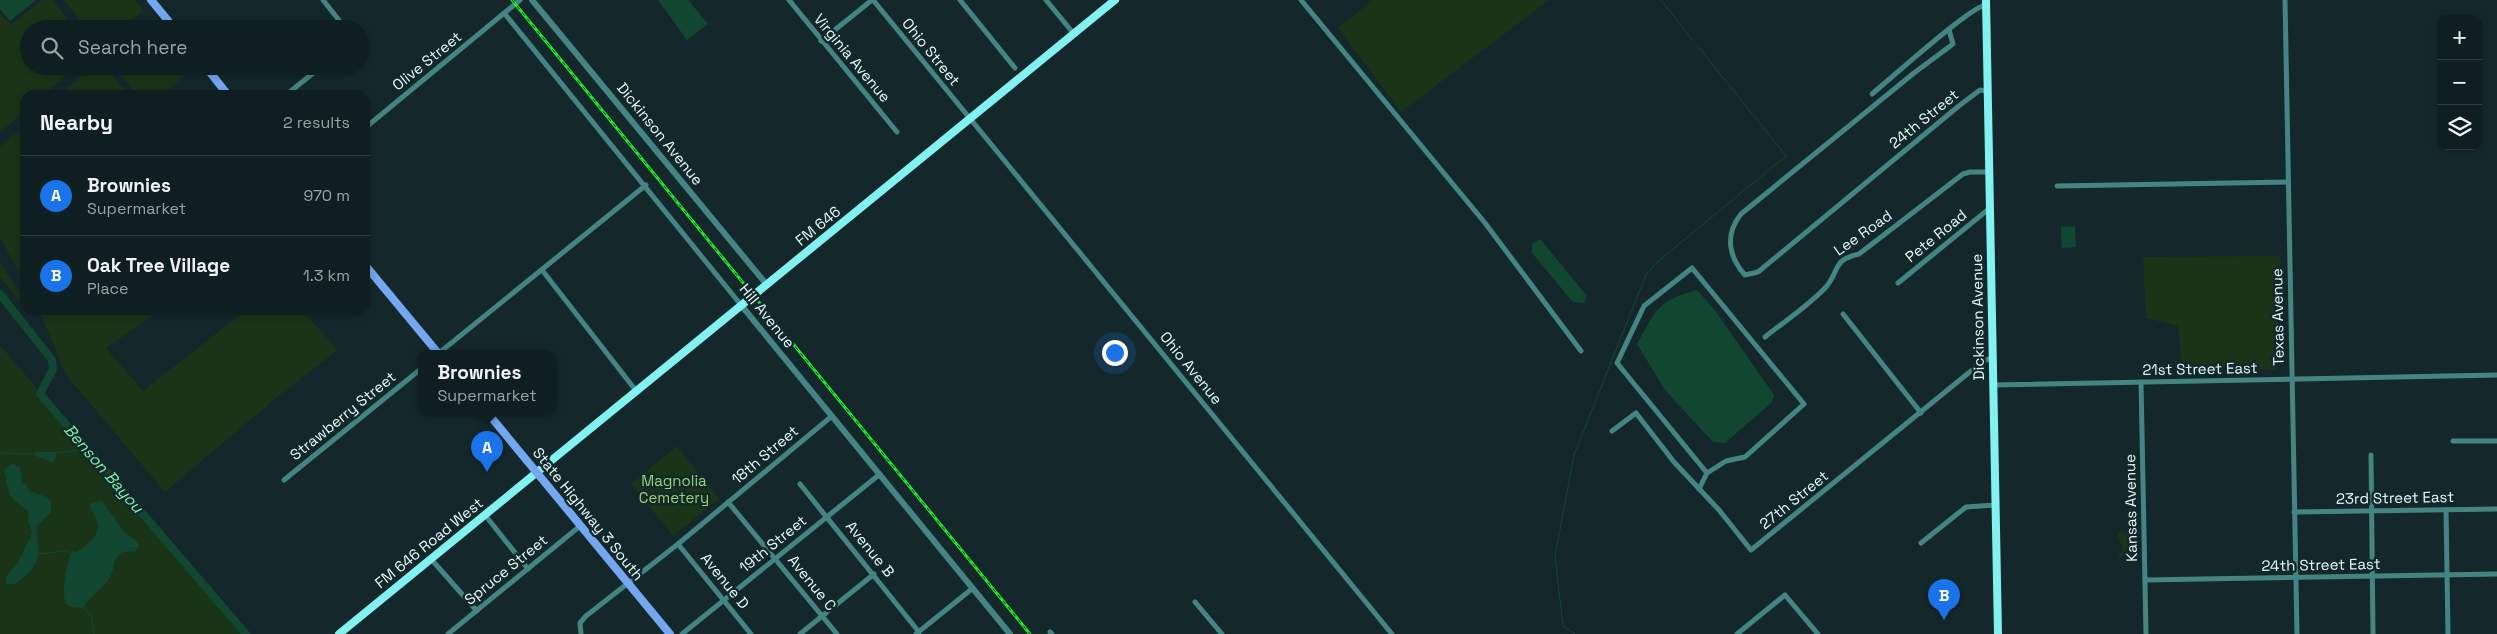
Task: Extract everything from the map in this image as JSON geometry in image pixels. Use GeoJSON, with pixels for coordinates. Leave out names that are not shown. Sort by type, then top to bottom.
{"type":"FeatureCollection","features":[{"type":"Feature","properties":{"kind":"main road"},"geometry":{"type":"LineString","coordinates":[[151,0],[168,20]]}},
{"type":"Feature","properties":{"kind":"main road","name":"FM 646"},"geometry":{"type":"LineString","coordinates":[[537,473],[1116,0]]}},
{"type":"Feature","properties":{"kind":"main road","name":"Dickinson Avenue"},"geometry":{"type":"LineString","coordinates":[[1986,2],[1998,634]]}},
{"type":"Feature","properties":{"kind":"main road"},"geometry":{"type":"LineString","coordinates":[[212,75],[224,90]]}},
{"type":"Feature","properties":{"kind":"main road"},"geometry":{"type":"LineString","coordinates":[[370,271],[436,350]]}},
{"type":"Feature","properties":{"kind":"main road","name":"State Highway 3 South"},"geometry":{"type":"LineString","coordinates":[[489,415],[670,634]]}},
{"type":"Feature","properties":{"kind":"main road","name":"FM 646 Road West"},"geometry":{"type":"LineString","coordinates":[[339,634],[537,473]]}},
{"type":"Feature","properties":{"kind":"street"},"geometry":{"type":"LineString","coordinates":[[323,0],[339,20]]}},
{"type":"Feature","properties":{"kind":"street","name":"Olive Street"},"geometry":{"type":"LineString","coordinates":[[370,124],[520,0]]}},
{"type":"Feature","properties":{"kind":"street","name":"Dickinson Avenue"},"geometry":{"type":"LineString","coordinates":[[532,0],[767,285]]}},
{"type":"Feature","properties":{"kind":"street","name":"Virginia Avenue"},"geometry":{"type":"LineString","coordinates":[[788,0],[897,132]]}},
{"type":"Feature","properties":{"kind":"street"},"geometry":{"type":"LineString","coordinates":[[821,41],[873,0]]}},
{"type":"Feature","properties":{"kind":"street","name":"Ohio Street"},"geometry":{"type":"LineString","coordinates":[[873,0],[969,119]]}},
{"type":"Feature","properties":{"kind":"street"},"geometry":{"type":"LineString","coordinates":[[960,0],[1014,68]]}},
{"type":"Feature","properties":{"kind":"street"},"geometry":{"type":"LineString","coordinates":[[1046,0],[1074,34]]}},
{"type":"Feature","properties":{"kind":"street"},"geometry":{"type":"LineString","coordinates":[[1302,0],[1485,223],[1580,351]]}},
{"type":"Feature","properties":{"kind":"street","name":"Texas Avenue"},"geometry":{"type":"LineString","coordinates":[[2285,0],[2297,634]]}},
{"type":"Feature","properties":{"kind":"street"},"geometry":{"type":"LineString","coordinates":[[1872,94],[1986,2]]}},
{"type":"Feature","properties":{"kind":"street","name":"Hill Avenue"},"geometry":{"type":"LineString","coordinates":[[505,14],[1010,634]]}},
{"type":"Feature","properties":{"kind":"street","name":"24th Street"},"geometry":{"type":"LineString","coordinates":[[1949,30],[1953,44],[1914,73],[1741,214],[1734,222],[1730,240],[1732,256],[1741,270],[1745,275],[1758,272],[1977,92],[1988,91]]}},
{"type":"Feature","properties":{"kind":"street"},"geometry":{"type":"LineString","coordinates":[[292,90],[311,75]]}},
{"type":"Feature","properties":{"kind":"street","name":"Ohio Avenue"},"geometry":{"type":"LineString","coordinates":[[969,119],[1008,164],[1392,634]]}},
{"type":"Feature","properties":{"kind":"street","name":"Lee Road"},"geometry":{"type":"LineString","coordinates":[[1765,337],[1826,287],[1839,264],[1847,258],[1859,254],[1963,174],[1989,172]]}},
{"type":"Feature","properties":{"kind":"street"},"geometry":{"type":"LineString","coordinates":[[2058,186],[2288,182]]}},
{"type":"Feature","properties":{"kind":"street"},"geometry":{"type":"LineString","coordinates":[[442,350],[505,301],[646,185]]}},
{"type":"Feature","properties":{"kind":"street","name":"Pete Road"},"geometry":{"type":"LineString","coordinates":[[1898,283],[1990,208]]}},
{"type":"Feature","properties":{"kind":"street"},"geometry":{"type":"LineString","coordinates":[[1699,489],[1707,473],[1726,461],[1745,457],[1804,404],[1692,268],[1644,306],[1617,363],[1707,473]]}},
{"type":"Feature","properties":{"kind":"street"},"geometry":{"type":"LineString","coordinates":[[542,270],[637,392]]}},
{"type":"Feature","properties":{"kind":"street"},"geometry":{"type":"LineString","coordinates":[[1842,314],[1921,413]]}},
{"type":"Feature","properties":{"kind":"street","name":"27th Street"},"geometry":{"type":"LineString","coordinates":[[1612,431],[1636,413],[1674,462],[1752,550],[1982,362],[1993,357]]}},
{"type":"Feature","properties":{"kind":"street","name":"Strawberry Street"},"geometry":{"type":"LineString","coordinates":[[284,480],[418,372]]}},
{"type":"Feature","properties":{"kind":"street","name":"21st Street East"},"geometry":{"type":"LineString","coordinates":[[1993,386],[2497,375]]}},
{"type":"Feature","properties":{"kind":"street","name":"Kansas Avenue"},"geometry":{"type":"LineString","coordinates":[[2141,382],[2146,634]]}},
{"type":"Feature","properties":{"kind":"street","name":"18th Street"},"geometry":{"type":"LineString","coordinates":[[580,632],[583,620],[832,416]]}},
{"type":"Feature","properties":{"kind":"street"},"geometry":{"type":"LineString","coordinates":[[2453,441],[2497,441]]}},
{"type":"Feature","properties":{"kind":"street"},"geometry":{"type":"LineString","coordinates":[[2371,455],[2373,634]]}},
{"type":"Feature","properties":{"kind":"street"},"geometry":{"type":"LineString","coordinates":[[780,459],[785,465]]}},
{"type":"Feature","properties":{"kind":"street","name":"19th Street"},"geometry":{"type":"LineString","coordinates":[[682,634],[880,474]]}},
{"type":"Feature","properties":{"kind":"street","name":"Avenue B"},"geometry":{"type":"LineString","coordinates":[[800,484],[874,574],[918,633]]}},
{"type":"Feature","properties":{"kind":"street","name":"Avenue C"},"geometry":{"type":"LineString","coordinates":[[728,502],[837,634]]}},
{"type":"Feature","properties":{"kind":"street"},"geometry":{"type":"LineString","coordinates":[[1921,542],[1966,507],[1996,505]]}},
{"type":"Feature","properties":{"kind":"street","name":"23rd Street East"},"geometry":{"type":"LineString","coordinates":[[2294,512],[2497,509]]}},
{"type":"Feature","properties":{"kind":"street"},"geometry":{"type":"LineString","coordinates":[[2446,510],[2448,634]]}},
{"type":"Feature","properties":{"kind":"street"},"geometry":{"type":"LineString","coordinates":[[485,515],[528,569]]}},
{"type":"Feature","properties":{"kind":"street","name":"Spruce Street"},"geometry":{"type":"LineString","coordinates":[[448,634],[580,526]]}},
{"type":"Feature","properties":{"kind":"street","name":"Avenue D"},"geometry":{"type":"LineString","coordinates":[[678,544],[751,634]]}},
{"type":"Feature","properties":{"kind":"street"},"geometry":{"type":"LineString","coordinates":[[431,559],[477,611]]}},
{"type":"Feature","properties":{"kind":"street"},"geometry":{"type":"LineString","coordinates":[[800,634],[874,574]]}},
{"type":"Feature","properties":{"kind":"street","name":"24th Street East"},"geometry":{"type":"LineString","coordinates":[[2145,580],[2497,574]]}},
{"type":"Feature","properties":{"kind":"street"},"geometry":{"type":"LineString","coordinates":[[918,633],[973,588]]}},
{"type":"Feature","properties":{"kind":"street"},"geometry":{"type":"LineString","coordinates":[[1737,634],[1785,595],[1818,634]]}},
{"type":"Feature","properties":{"kind":"street"},"geometry":{"type":"LineString","coordinates":[[1195,602],[1222,634]]}},
{"type":"Feature","properties":{"kind":"green space"},"geometry":{"type":"Polygon","coordinates":[[[42,0],[53,0],[67,20],[20,20],[20,75],[66,75],[49,90],[20,90],[20,115],[0,132],[0,13],[11,25],[42,0]]]}},
{"type":"Feature","properties":{"kind":"green space"},"geometry":{"type":"Polygon","coordinates":[[[64,0],[135,0],[144,10],[131,20],[80,20],[64,0]]]}},
{"type":"Feature","properties":{"kind":"green space"},"geometry":{"type":"Polygon","coordinates":[[[1373,0],[1549,0],[1401,112],[1338,28],[1373,0]]]}},
{"type":"Feature","properties":{"kind":"green space"},"geometry":{"type":"Polygon","coordinates":[[[82,75],[111,75],[124,90],[65,90],[82,75]]]}},
{"type":"Feature","properties":{"kind":"green space"},"geometry":{"type":"Polygon","coordinates":[[[120,75],[185,75],[168,90],[134,90],[120,75]]]}},
{"type":"Feature","properties":{"kind":"green space"},"geometry":{"type":"Polygon","coordinates":[[[20,129],[20,274],[0,237],[0,147],[20,129]]]}},
{"type":"Feature","properties":{"kind":"green space"},"geometry":{"type":"Polygon","coordinates":[[[2280,256],[2277,370],[2182,366],[2178,326],[2146,318],[2143,257],[2280,256]]]}},
{"type":"Feature","properties":{"kind":"green space"},"geometry":{"type":"Polygon","coordinates":[[[0,263],[20,293],[20,301],[0,277],[0,263]]]}},
{"type":"Feature","properties":{"kind":"green space"},"geometry":{"type":"Polygon","coordinates":[[[41,315],[154,315],[106,348],[143,391],[240,315],[306,315],[338,350],[281,394],[165,492],[66,375],[41,315]]]}},
{"type":"Feature","properties":{"kind":"green space"},"geometry":{"type":"Polygon","coordinates":[[[0,345],[245,634],[0,634],[0,345]]]}},
{"type":"Feature","properties":{"kind":"green space","name":"Magnolia Cemetery"},"geometry":{"type":"Polygon","coordinates":[[[677,446],[719,499],[673,536],[631,484],[677,446]]]}},
{"type":"Feature","properties":{"kind":"green space"},"geometry":{"type":"Polygon","coordinates":[[[2119,532],[2129,533],[2129,554],[2120,557],[2118,555],[2122,551],[2123,546],[2119,543],[2121,540],[2117,539],[2119,532]]]}},
{"type":"Feature","properties":{"kind":"shaded area"},"geometry":{"type":"Polygon","coordinates":[[[0,0],[36,0],[10,21],[0,9],[0,0]]]}},
{"type":"Feature","properties":{"kind":"shaded area"},"geometry":{"type":"Polygon","coordinates":[[[658,0],[688,0],[708,24],[687,40],[658,0]]]}},
{"type":"Feature","properties":{"kind":"shaded area"},"geometry":{"type":"Polygon","coordinates":[[[2075,226],[2076,247],[2062,248],[2061,227],[2075,226]]]}},
{"type":"Feature","properties":{"kind":"shaded area"},"geometry":{"type":"Polygon","coordinates":[[[1540,239],[1587,296],[1584,303],[1573,302],[1532,253],[1532,244],[1540,239]]]}},
{"type":"Feature","properties":{"kind":"shaded area"},"geometry":{"type":"Polygon","coordinates":[[[1697,290],[1714,309],[1774,395],[1772,402],[1725,443],[1713,442],[1665,390],[1637,344],[1654,314],[1660,308],[1674,298],[1697,290]]]}},
{"type":"Feature","properties":{"kind":"shaded area"},"geometry":{"type":"Polygon","coordinates":[[[35,452],[56,452],[56,458],[52,463],[32,454],[35,452]]]}},
{"type":"Feature","properties":{"kind":"shaded area"},"geometry":{"type":"Polygon","coordinates":[[[12,464],[20,467],[22,483],[26,484],[29,491],[47,497],[51,503],[51,512],[36,527],[38,556],[33,568],[19,581],[12,584],[6,583],[6,577],[18,562],[32,533],[28,521],[29,512],[14,500],[9,493],[4,470],[12,464]]]}},
{"type":"Feature","properties":{"kind":"shaded area"},"geometry":{"type":"Polygon","coordinates":[[[102,501],[125,533],[138,542],[139,546],[135,551],[123,552],[117,556],[108,580],[83,608],[71,607],[65,603],[64,591],[70,555],[72,551],[80,550],[96,534],[97,520],[90,506],[92,502],[102,501]]]}},
{"type":"Feature","properties":{"kind":"waterway"},"geometry":{"type":"LineString","coordinates":[[1661,0],[1693,41]]}},
{"type":"Feature","properties":{"kind":"waterway"},"geometry":{"type":"LineString","coordinates":[[1575,634],[1563,626],[1555,556],[1574,455],[1646,275],[1656,263],[1786,156],[1697,45]]}},
{"type":"Feature","properties":{"kind":"waterway","name":"Benson Bayou"},"geometry":{"type":"LineString","coordinates":[[0,294],[52,360],[53,369],[40,394],[246,634]]}},
{"type":"Feature","properties":{"kind":"waterway"},"geometry":{"type":"LineString","coordinates":[[56,453],[88,449]]}},
{"type":"Feature","properties":{"kind":"waterway"},"geometry":{"type":"LineString","coordinates":[[0,453],[32,454]]}},
{"type":"Feature","properties":{"kind":"waterway"},"geometry":{"type":"LineString","coordinates":[[39,554],[63,551],[71,553]]}},
{"type":"Feature","properties":{"kind":"waterway"},"geometry":{"type":"LineString","coordinates":[[83,608],[92,616],[94,634]]}},
{"type":"Feature","properties":{"kind":"railway"},"geometry":{"type":"LineString","coordinates":[[512,0],[1030,634]]}},
{"type":"Feature","properties":{"kind":"place","name":"Brownies"},"geometry":{"type":"Point","coordinates":[487,472]}},
{"type":"Feature","properties":{"kind":"place","name":"Oak Tree Village"},"geometry":{"type":"Point","coordinates":[1944,620]}}]}
